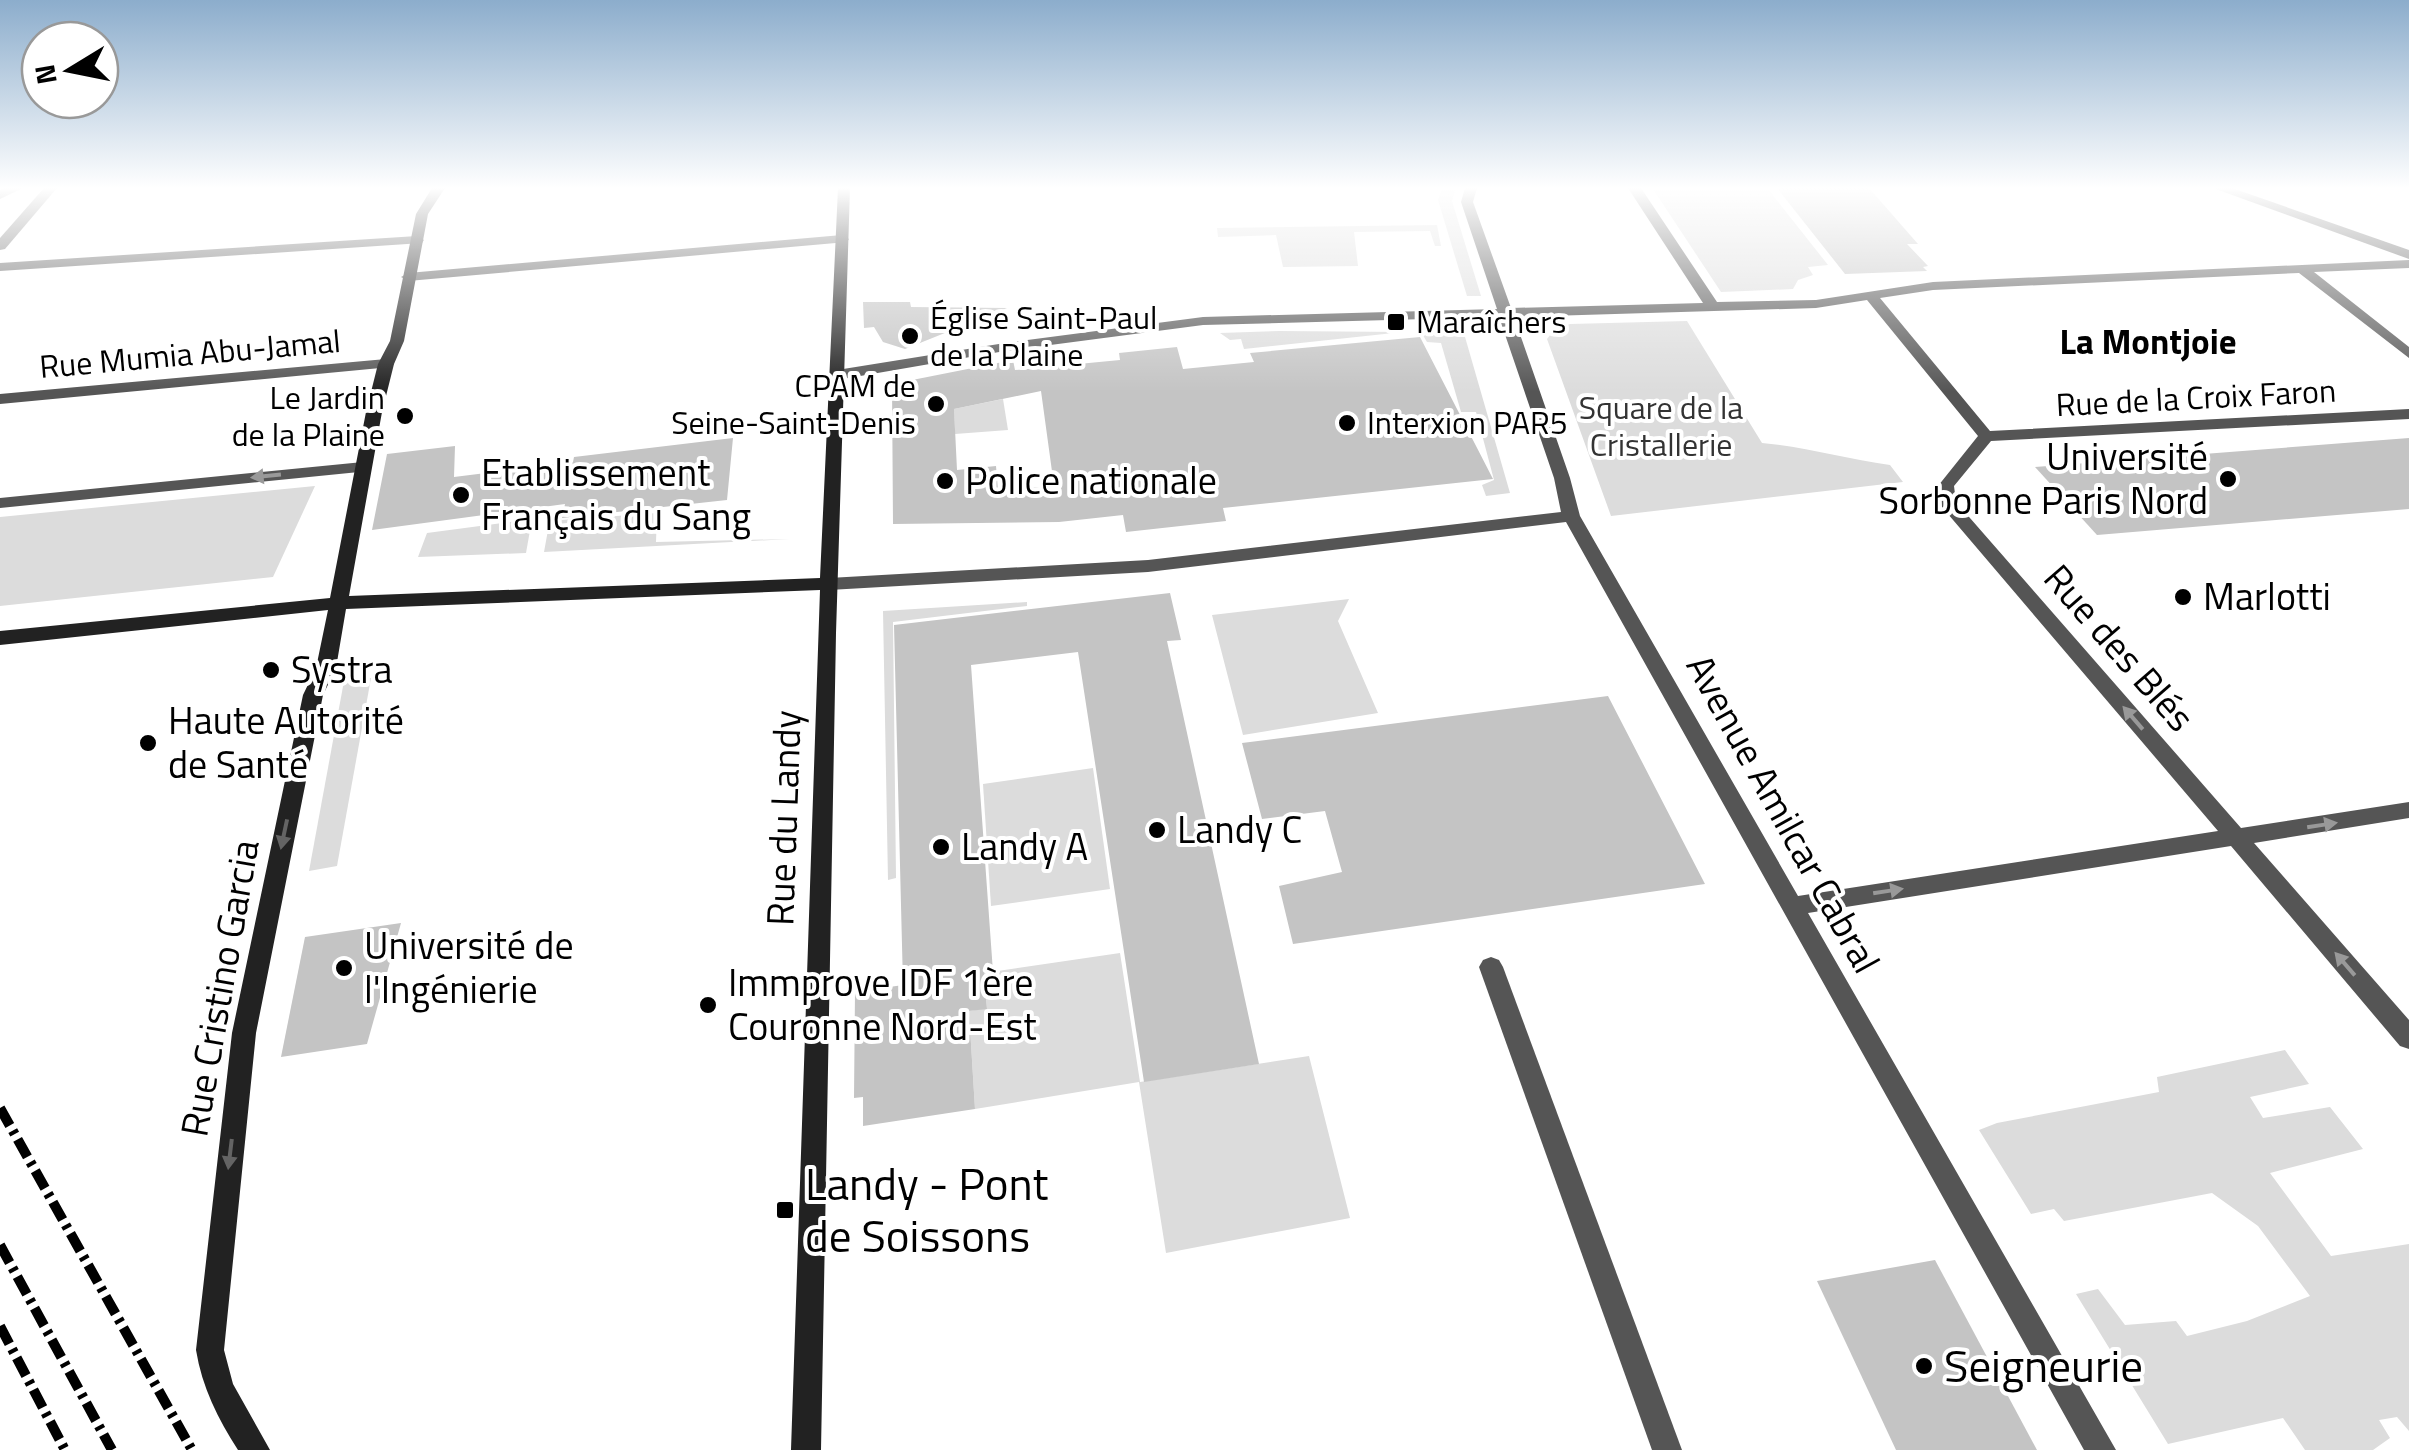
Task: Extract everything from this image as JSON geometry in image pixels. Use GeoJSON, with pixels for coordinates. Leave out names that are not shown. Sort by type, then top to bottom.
{"type":"FeatureCollection","features":[{"type":"Feature","properties":{"kind":"street"},"geometry":{"type":"LineString","coordinates":[[0,267],[175,256]]}},
{"type":"Feature","properties":{"kind":"street","name":"Rue Cristino Garcia"},"geometry":{"type":"LineString","coordinates":[[255,1450],[222,1399],[210,1350],[244,1033],[313,694],[326,668],[362,466],[386,364],[397,342],[413,256]]}},
{"type":"Feature","properties":{"kind":"street"},"geometry":{"type":"LineString","coordinates":[[408,277],[652,256]]}},
{"type":"Feature","properties":{"kind":"street","name":"Rue du Landy"},"geometry":{"type":"LineString","coordinates":[[806,1450],[828,584],[841,256]]}},
{"type":"Feature","properties":{"kind":"street","name":"Avenue Amilcar Cabral"},"geometry":{"type":"LineString","coordinates":[[1486,256],[1562,478],[1570,516],[2101,1450]]}},
{"type":"Feature","properties":{"kind":"street"},"geometry":{"type":"LineString","coordinates":[[1679,256],[1713,307]]}},
{"type":"Feature","properties":{"kind":"street"},"geometry":{"type":"LineString","coordinates":[[837,375],[1005,346],[1203,321],[1816,304],[1933,286],[2409,264]]}},
{"type":"Feature","properties":{"kind":"street"},"geometry":{"type":"LineString","coordinates":[[2304,271],[2409,354]]}},
{"type":"Feature","properties":{"kind":"street"},"geometry":{"type":"LineString","coordinates":[[1870,296],[1986,436]]}},
{"type":"Feature","properties":{"kind":"street","name":"Rue Mumia Abu-Jamal"},"geometry":{"type":"LineString","coordinates":[[0,399],[386,364]]}},
{"type":"Feature","properties":{"kind":"street","name":"Rue de la Croix Faron"},"geometry":{"type":"LineString","coordinates":[[1986,436],[2409,414]]}},
{"type":"Feature","properties":{"kind":"street","name":"Rue des Blés"},"geometry":{"type":"LineString","coordinates":[[1986,436],[1946,486],[1948,503],[2409,1038]]}},
{"type":"Feature","properties":{"kind":"street"},"geometry":{"type":"LineString","coordinates":[[0,503],[362,466]]}},
{"type":"Feature","properties":{"kind":"street"},"geometry":{"type":"LineString","coordinates":[[0,638],[338,604],[1148,566],[1570,516]]}},
{"type":"Feature","properties":{"kind":"street"},"geometry":{"type":"LineString","coordinates":[[1792,906],[2409,810]]}},
{"type":"Feature","properties":{"kind":"street"},"geometry":{"type":"LineString","coordinates":[[1491,968],[1666,1450]]}},
{"type":"Feature","properties":{"kind":"green space"},"geometry":{"type":"Polygon","coordinates":[[[1281,256],[1357,256],[1358,266],[1283,267],[1281,256]]]}},
{"type":"Feature","properties":{"kind":"green space"},"geometry":{"type":"Polygon","coordinates":[[[1455,256],[1469,256],[1481,296],[1467,296],[1455,256]]]}},
{"type":"Feature","properties":{"kind":"green space"},"geometry":{"type":"Polygon","coordinates":[[[1697,256],[1821,256],[1828,265],[1808,267],[1813,275],[1798,280],[1793,289],[1721,292],[1697,256]]]}},
{"type":"Feature","properties":{"kind":"green space","name":"Square de la Cristallerie"},"geometry":{"type":"Polygon","coordinates":[[[1687,321],[1762,443],[1890,465],[1903,482],[1611,516],[1547,339],[1554,330],[1570,324],[1687,321]]]}},
{"type":"Feature","properties":{"kind":"green space"},"geometry":{"type":"Polygon","coordinates":[[[1463,330],[1510,493],[1486,496],[1482,485],[1494,480],[1476,412],[1461,412],[1441,343],[1427,342],[1421,332],[1463,330]]]}},
{"type":"Feature","properties":{"kind":"green space"},"geometry":{"type":"Polygon","coordinates":[[[1403,332],[1244,349],[1241,339],[1230,340],[1220,333],[1403,332]]]}},
{"type":"Feature","properties":{"kind":"green space"},"geometry":{"type":"Polygon","coordinates":[[[1003,399],[1008,430],[955,434],[954,409],[1003,399]]]}},
{"type":"Feature","properties":{"kind":"green space"},"geometry":{"type":"Polygon","coordinates":[[[315,486],[273,577],[0,606],[0,517],[315,486]]]}},
{"type":"Feature","properties":{"kind":"green space"},"geometry":{"type":"Polygon","coordinates":[[[541,511],[562,520],[657,513],[656,542],[790,539],[544,552],[550,519],[537,513],[541,511]]]}},
{"type":"Feature","properties":{"kind":"green space"},"geometry":{"type":"Polygon","coordinates":[[[532,519],[526,553],[418,557],[427,533],[532,519]]]}},
{"type":"Feature","properties":{"kind":"green space"},"geometry":{"type":"Polygon","coordinates":[[[1349,599],[1338,621],[1378,713],[1243,735],[1212,615],[1349,599]]]}},
{"type":"Feature","properties":{"kind":"green space"},"geometry":{"type":"Polygon","coordinates":[[[1027,602],[1027,606],[893,622],[896,878],[888,880],[883,611],[1027,602]]]}},
{"type":"Feature","properties":{"kind":"green space"},"geometry":{"type":"Polygon","coordinates":[[[371,678],[337,866],[309,871],[344,681],[371,678]]]}},
{"type":"Feature","properties":{"kind":"green space"},"geometry":{"type":"Polygon","coordinates":[[[1093,768],[1110,889],[991,906],[983,784],[1093,768]]]}},
{"type":"Feature","properties":{"kind":"green space"},"geometry":{"type":"Polygon","coordinates":[[[1120,953],[1140,1082],[1309,1056],[1350,1218],[1166,1253],[1139,1082],[975,1109],[969,1011],[987,1008],[984,973],[1120,953]]]}},
{"type":"Feature","properties":{"kind":"green space"},"geometry":{"type":"Polygon","coordinates":[[[2285,1050],[2309,1084],[2250,1097],[2263,1118],[2330,1107],[2363,1149],[2270,1173],[2331,1256],[2409,1244],[2409,1431],[2397,1417],[2379,1420],[2390,1438],[2373,1450],[2305,1450],[2283,1418],[2168,1444],[2076,1294],[2098,1289],[2125,1325],[2176,1321],[2187,1336],[2247,1321],[2310,1296],[2258,1226],[2212,1193],[2064,1221],[2054,1209],[2031,1214],[1979,1130],[1997,1123],[2159,1092],[2157,1077],[2285,1050]]]}},
{"type":"Feature","properties":{"kind":"building"},"geometry":{"type":"Polygon","coordinates":[[[1831,256],[1918,256],[1928,266],[1923,267],[1927,271],[1845,274],[1831,256]]]}},
{"type":"Feature","properties":{"kind":"building"},"geometry":{"type":"Polygon","coordinates":[[[863,302],[1007,308],[905,349],[883,342],[874,327],[864,328],[863,302]]]}},
{"type":"Feature","properties":{"kind":"building"},"geometry":{"type":"Polygon","coordinates":[[[1420,337],[1493,479],[1223,508],[1226,521],[1126,532],[1123,515],[1059,522],[893,524],[892,384],[1013,360],[1015,370],[1120,360],[1119,353],[1177,347],[1183,369],[1254,362],[1250,353],[1420,337]],[[1041,391],[954,409],[957,470],[996,466],[998,490],[1054,486],[1041,391]]]}},
{"type":"Feature","properties":{"kind":"building"},"geometry":{"type":"Polygon","coordinates":[[[733,438],[727,500],[562,518],[565,504],[372,530],[387,454],[455,446],[454,477],[573,462],[574,457],[733,438]]]}},
{"type":"Feature","properties":{"kind":"building","name":"Université Sorbonne Paris Nord"},"geometry":{"type":"Polygon","coordinates":[[[2409,438],[2409,509],[2097,535],[2035,467],[2409,438]]]}},
{"type":"Feature","properties":{"kind":"building"},"geometry":{"type":"Polygon","coordinates":[[[1170,593],[1181,640],[1167,641],[1259,1064],[1144,1082],[1078,652],[971,665],[993,972],[984,973],[987,1009],[969,1011],[975,1109],[863,1126],[863,1097],[854,1098],[855,992],[903,985],[894,625],[1170,593]]]}},
{"type":"Feature","properties":{"kind":"building"},"geometry":{"type":"Polygon","coordinates":[[[1608,696],[1705,884],[1293,944],[1279,886],[1342,872],[1325,811],[1262,819],[1242,743],[1608,696]]]}},
{"type":"Feature","properties":{"kind":"building","name":"Université de l'Ingénierie"},"geometry":{"type":"Polygon","coordinates":[[[401,923],[367,1044],[281,1057],[305,937],[401,923]]]}},
{"type":"Feature","properties":{"kind":"building","name":"Seigneurie"},"geometry":{"type":"Polygon","coordinates":[[[1935,1260],[2037,1450],[1896,1450],[1817,1281],[1935,1260]]]}},
{"type":"Feature","properties":{"kind":"railway"},"geometry":{"type":"LineString","coordinates":[[0,1108],[192,1450]]}},
{"type":"Feature","properties":{"kind":"railway"},"geometry":{"type":"LineString","coordinates":[[0,1245],[112,1450]]}},
{"type":"Feature","properties":{"kind":"railway"},"geometry":{"type":"LineString","coordinates":[[0,1326],[65,1450]]}},
{"type":"Feature","properties":{"kind":"place","name":"Maraîchers"},"geometry":{"type":"Point","coordinates":[1396,322]}},
{"type":"Feature","properties":{"kind":"place","name":"Église Saint-Paul de la Plaine"},"geometry":{"type":"Point","coordinates":[910,336]}},
{"type":"Feature","properties":{"kind":"place","name":"CPAM de Seine-Saint-Denis"},"geometry":{"type":"Point","coordinates":[936,404]}},
{"type":"Feature","properties":{"kind":"place","name":"Le Jardin de la Plaine"},"geometry":{"type":"Point","coordinates":[405,416]}},
{"type":"Feature","properties":{"kind":"place","name":"Interxion PAR5"},"geometry":{"type":"Point","coordinates":[1347,423]}},
{"type":"Feature","properties":{"kind":"place","name":"Université Sorbonne Paris Nord"},"geometry":{"type":"Point","coordinates":[2228,479]}},
{"type":"Feature","properties":{"kind":"place","name":"Police nationale"},"geometry":{"type":"Point","coordinates":[945,481]}},
{"type":"Feature","properties":{"kind":"place","name":"Etablissement Français du Sang"},"geometry":{"type":"Point","coordinates":[461,495]}},
{"type":"Feature","properties":{"kind":"place","name":"Marlotti"},"geometry":{"type":"Point","coordinates":[2183,597]}},
{"type":"Feature","properties":{"kind":"place","name":"Systra"},"geometry":{"type":"Point","coordinates":[271,670]}},
{"type":"Feature","properties":{"kind":"place","name":"Haute Autorité de Santé"},"geometry":{"type":"Point","coordinates":[148,743]}},
{"type":"Feature","properties":{"kind":"place","name":"Landy C"},"geometry":{"type":"Point","coordinates":[1157,830]}},
{"type":"Feature","properties":{"kind":"place","name":"Landy A"},"geometry":{"type":"Point","coordinates":[941,847]}},
{"type":"Feature","properties":{"kind":"place","name":"Université de l'Ingénierie"},"geometry":{"type":"Point","coordinates":[344,968]}},
{"type":"Feature","properties":{"kind":"place","name":"Immprove IDF 1ère Couronne Nord-Est"},"geometry":{"type":"Point","coordinates":[708,1005]}},
{"type":"Feature","properties":{"kind":"place","name":"Landy - Pont de Soissons"},"geometry":{"type":"Point","coordinates":[785,1210]}},
{"type":"Feature","properties":{"kind":"place","name":"Seigneurie"},"geometry":{"type":"Point","coordinates":[1924,1366]}},
{"type":"Feature","properties":{"kind":"district","name":"La Montjoie"},"geometry":{"type":"Point","coordinates":[2148,342]}}]}
